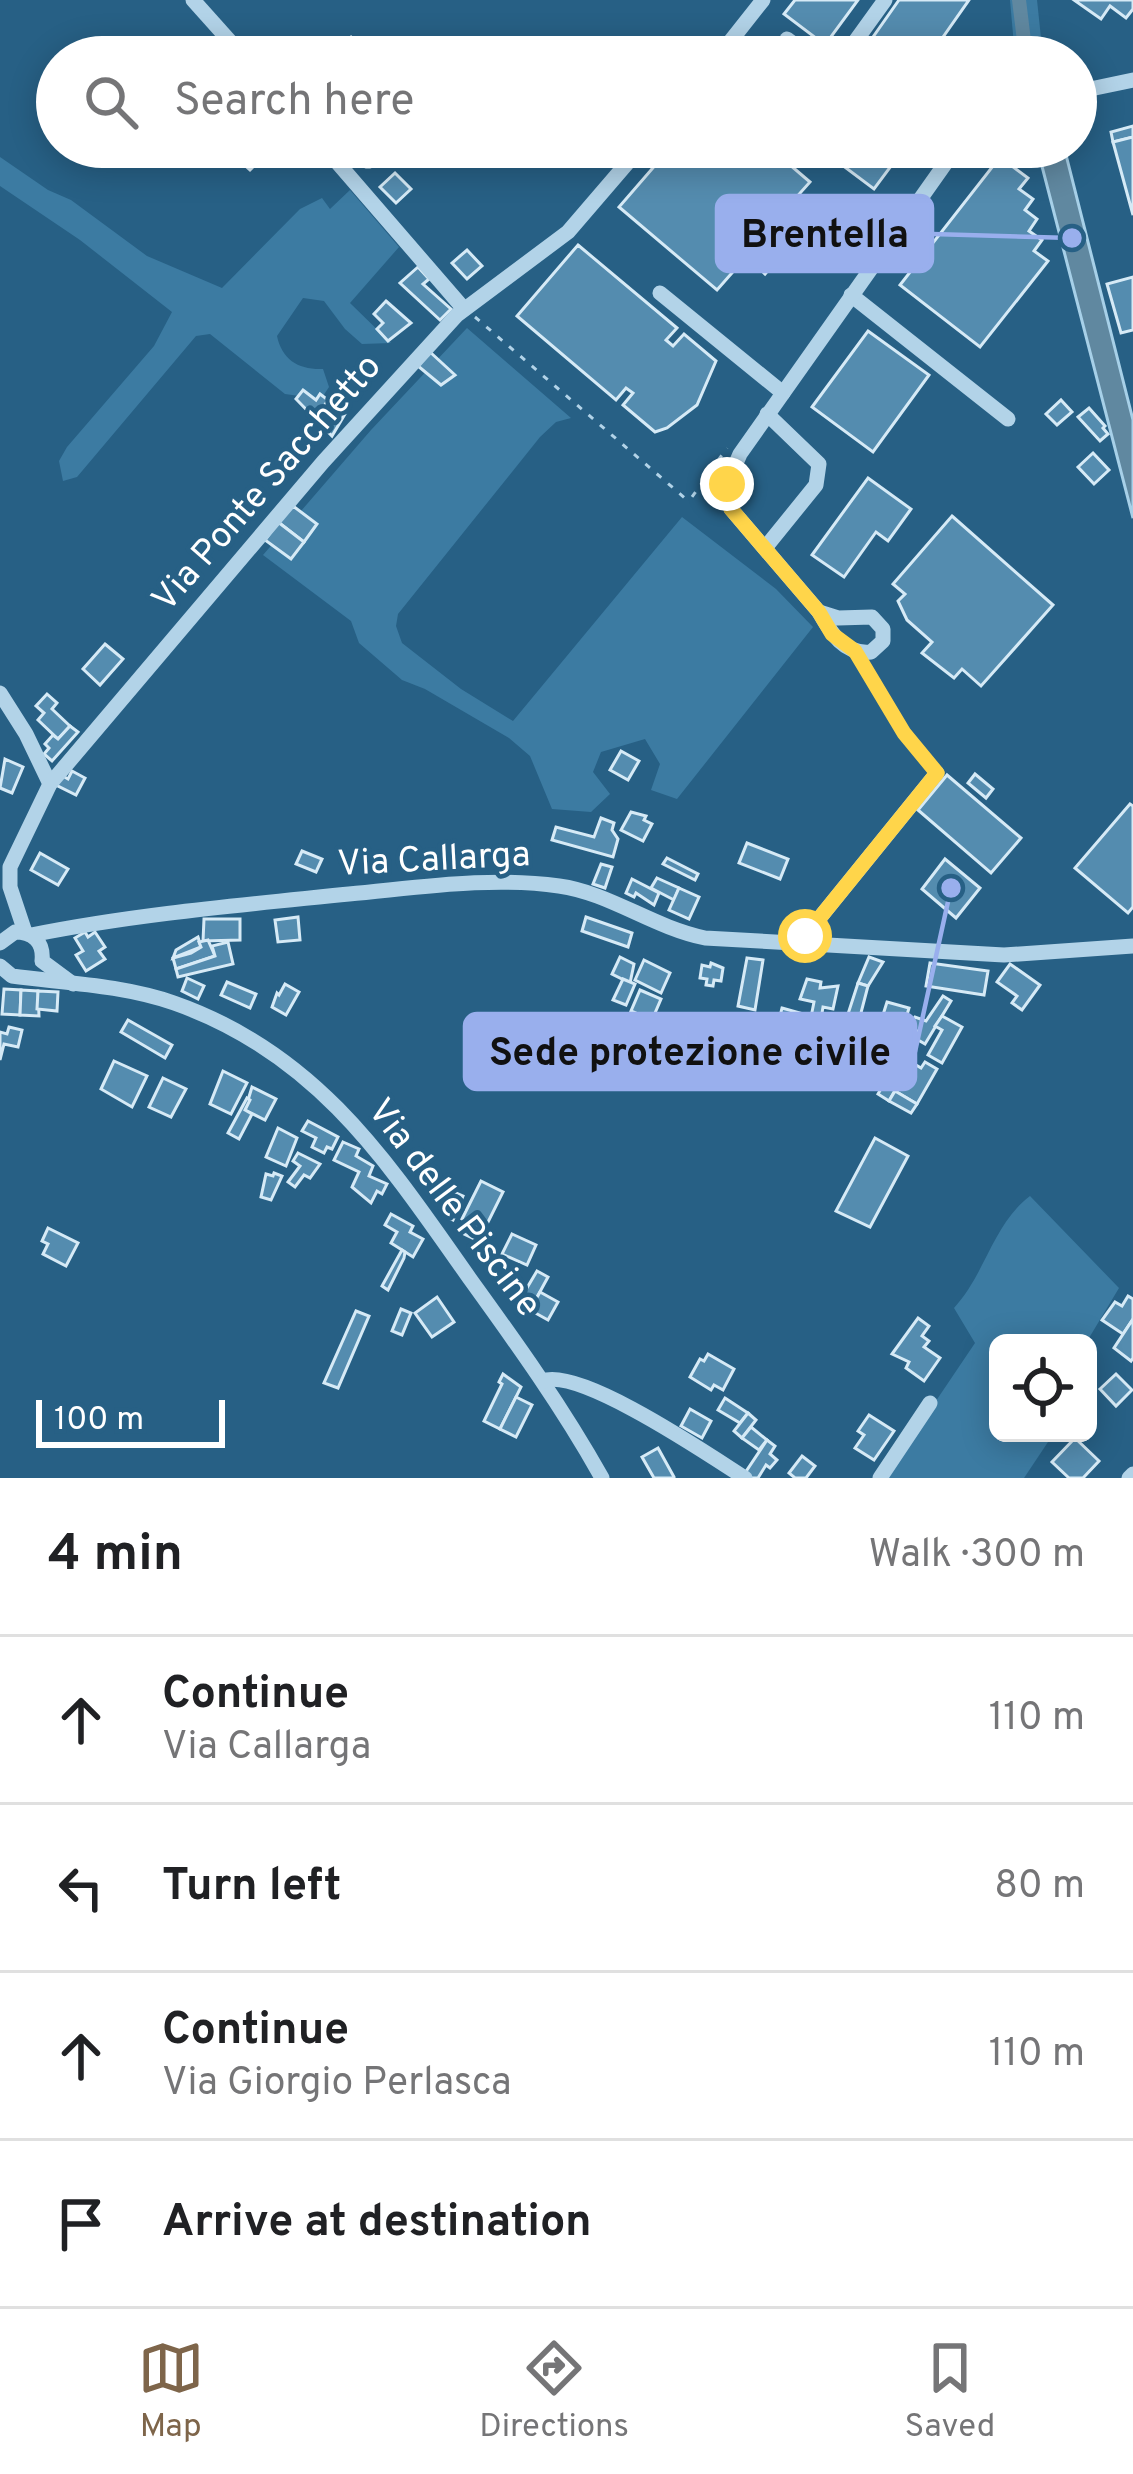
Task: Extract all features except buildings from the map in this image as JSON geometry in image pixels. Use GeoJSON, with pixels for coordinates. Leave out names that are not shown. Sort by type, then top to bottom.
{"type":"FeatureCollection","features":[{"type":"Feature","properties":{"kind":"street"},"geometry":{"type":"LineString","coordinates":[[194,0],[226,36]]}},
{"type":"Feature","properties":{"kind":"street"},"geometry":{"type":"LineString","coordinates":[[735,36],[763,0]]}},
{"type":"Feature","properties":{"kind":"street"},"geometry":{"type":"LineString","coordinates":[[859,36],[886,0]]}},
{"type":"Feature","properties":{"kind":"street"},"geometry":{"type":"LineString","coordinates":[[1097,88],[1133,80]]}},
{"type":"Feature","properties":{"kind":"street"},"geometry":{"type":"LineString","coordinates":[[342,168],[464,309]]}},
{"type":"Feature","properties":{"kind":"street","name":"Via Ponte Sacchetto"},"geometry":{"type":"LineString","coordinates":[[23,933],[10,867],[50,784],[323,462],[464,309],[568,232],[623,168]]}},
{"type":"Feature","properties":{"kind":"street"},"geometry":{"type":"LineString","coordinates":[[819,612],[877,620],[883,629],[880,646],[866,653],[855,651],[832,634],[819,612],[731,509],[727,484],[767,414],[941,168]]}},
{"type":"Feature","properties":{"kind":"street"},"geometry":{"type":"LineString","coordinates":[[660,293],[783,393]]}},
{"type":"Feature","properties":{"kind":"street"},"geometry":{"type":"LineString","coordinates":[[851,295],[1008,419]]}},
{"type":"Feature","properties":{"kind":"street"},"geometry":{"type":"LineString","coordinates":[[765,548],[816,485],[819,464],[767,414]]}},
{"type":"Feature","properties":{"kind":"street"},"geometry":{"type":"LineString","coordinates":[[0,693],[50,784]]}},
{"type":"Feature","properties":{"kind":"street"},"geometry":{"type":"LineString","coordinates":[[803,944],[937,773]]}},
{"type":"Feature","properties":{"kind":"street","name":"Via Callarga"},"geometry":{"type":"LineString","coordinates":[[23,933],[170,911],[424,887],[521,884],[578,890],[673,932],[704,938],[1004,955],[1133,946]]}},
{"type":"Feature","properties":{"kind":"street"},"geometry":{"type":"LineString","coordinates":[[29,976],[60,930]]}},
{"type":"Feature","properties":{"kind":"street"},"geometry":{"type":"LineString","coordinates":[[0,943],[23,933]]}},
{"type":"Feature","properties":{"kind":"street","name":"Via delle Piscine"},"geometry":{"type":"LineString","coordinates":[[23,933],[73,984]]}},
{"type":"Feature","properties":{"kind":"street","name":"Via delle Piscine"},"geometry":{"type":"LineString","coordinates":[[2,970],[20,978],[144,994],[202,1014],[262,1046],[316,1085],[378,1150],[543,1381],[602,1478]]}},
{"type":"Feature","properties":{"kind":"street"},"geometry":{"type":"LineString","coordinates":[[543,1381],[562,1378],[592,1389],[745,1478]]}},
{"type":"Feature","properties":{"kind":"street"},"geometry":{"type":"LineString","coordinates":[[880,1478],[930,1403]]}},
{"type":"Feature","properties":{"kind":"path"},"geometry":{"type":"LineString","coordinates":[[855,651],[904,733],[937,773]]}},
{"type":"Feature","properties":{"kind":"shaded area"},"geometry":{"type":"Polygon","coordinates":[[[1010,0],[1037,0],[1041,36],[1013,36],[1010,0]]]}},
{"type":"Feature","properties":{"kind":"shaded area"},"geometry":{"type":"Polygon","coordinates":[[[0,157],[71,200],[147,256],[222,288],[300,209],[322,198],[330,209],[350,190],[399,247],[350,303],[391,343],[362,344],[324,301],[303,298],[277,336],[293,362],[323,369],[329,387],[321,399],[285,394],[210,334],[196,336],[77,477],[63,481],[59,461],[67,447],[154,346],[172,312],[80,240],[0,186],[0,157]]]}},
{"type":"Feature","properties":{"kind":"shaded area"},"geometry":{"type":"Polygon","coordinates":[[[1042,168],[1069,168],[1133,420],[1133,518],[1042,168]]]}},
{"type":"Feature","properties":{"kind":"shaded area"},"geometry":{"type":"Polygon","coordinates":[[[467,328],[571,418],[556,422],[540,437],[398,614],[396,626],[402,643],[461,689],[513,721],[682,517],[776,589],[813,627],[677,799],[651,790],[660,764],[645,739],[601,752],[593,772],[610,794],[591,812],[552,809],[530,756],[509,738],[402,680],[359,643],[351,621],[263,555],[467,328]]]}},
{"type":"Feature","properties":{"kind":"shaded area"},"geometry":{"type":"Polygon","coordinates":[[[1030,1196],[1119,1288],[1091,1334],[989,1334],[989,1442],[1048,1442],[1024,1478],[884,1478],[975,1343],[954,1308],[1017,1207],[1030,1196]]]}},
{"type":"Feature","properties":{"kind":"waterway"},"geometry":{"type":"LineString","coordinates":[[1019,0],[1023,36]]}},
{"type":"Feature","properties":{"kind":"place","name":"Brentella"},"geometry":{"type":"Point","coordinates":[1072,238]}},
{"type":"Feature","properties":{"kind":"place","name":"Sede protezione civile"},"geometry":{"type":"Point","coordinates":[951,888]}},
{"type":"Feature","properties":{"kind":"route"},"geometry":{"type":"LineString","coordinates":[[727,484],[731,509],[819,612],[832,634],[855,651],[904,733],[937,773],[805,936]]}}]}
